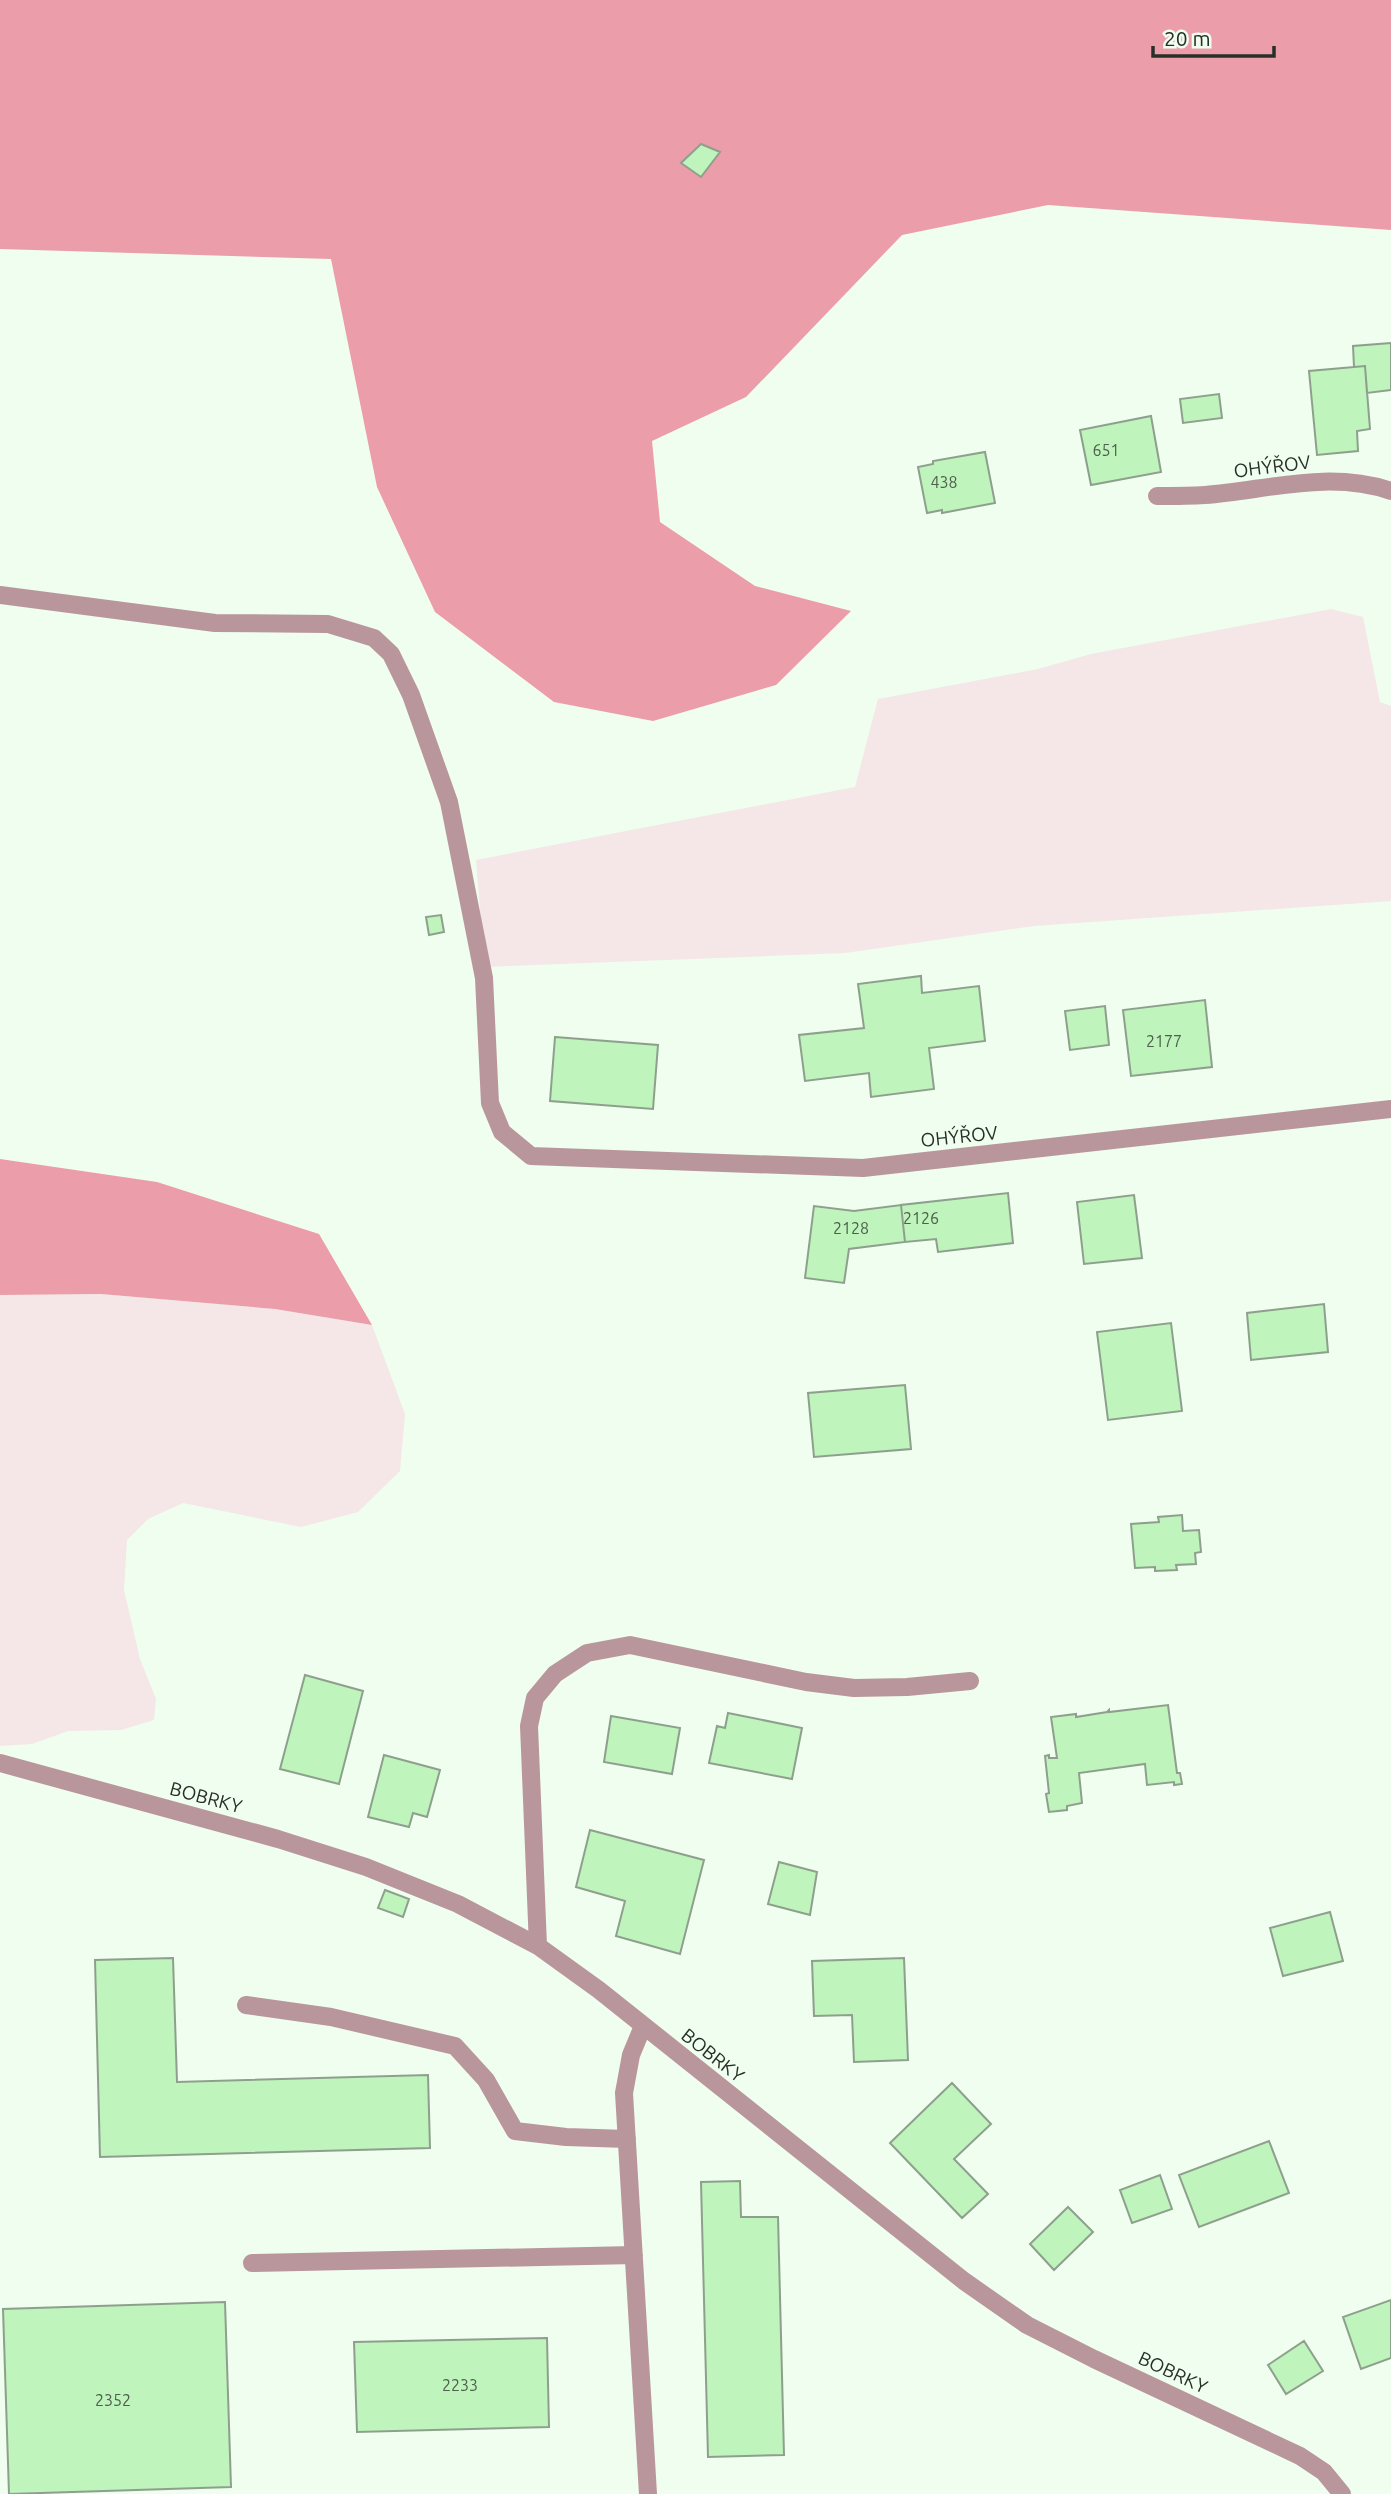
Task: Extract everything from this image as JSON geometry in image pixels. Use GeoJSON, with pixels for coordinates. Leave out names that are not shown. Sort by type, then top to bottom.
{"type":"FeatureCollection","features":[{"type":"Feature","properties":{"kind":"street","name":"OHÝŘOV"},"geometry":{"type":"LineString","coordinates":[[1157,496],[1206,495],[1326,480],[1369,484],[1391,491]]}},
{"type":"Feature","properties":{"kind":"street","name":"OHÝŘOV"},"geometry":{"type":"LineString","coordinates":[[0,595],[215,623],[328,624],[374,638],[391,654],[411,695],[452,814],[484,978],[490,1103],[502,1132],[531,1156],[863,1168],[1391,1109]]}},
{"type":"Feature","properties":{"kind":"street"},"geometry":{"type":"LineString","coordinates":[[538,1946],[529,1726],[535,1698],[555,1674],[587,1653],[630,1646],[806,1682],[854,1688],[907,1687],[970,1681]]}},
{"type":"Feature","properties":{"kind":"street","name":"BOBRKY"},"geometry":{"type":"LineString","coordinates":[[0,1763],[278,1839],[366,1867],[458,1904],[538,1946],[954,2272],[1027,2325],[1094,2359],[1277,2443],[1324,2472],[1342,2494]]}},
{"type":"Feature","properties":{"kind":"street"},"geometry":{"type":"LineString","coordinates":[[246,2005],[331,2018],[455,2046],[486,2080],[515,2131],[566,2137],[627,2139]]}},
{"type":"Feature","properties":{"kind":"street"},"geometry":{"type":"LineString","coordinates":[[643,2026],[631,2055],[624,2093],[649,2494]]}},
{"type":"Feature","properties":{"kind":"street"},"geometry":{"type":"LineString","coordinates":[[252,2263],[634,2255]]}},
{"type":"Feature","properties":{"kind":"shaded area"},"geometry":{"type":"Polygon","coordinates":[[[0,0],[1391,0],[1391,230],[1048,205],[902,235],[746,397],[652,441],[660,522],[755,586],[851,611],[776,685],[653,721],[554,702],[435,612],[377,487],[331,259],[0,249],[0,0]]]}},
{"type":"Feature","properties":{"kind":"shaded area"},"geometry":{"type":"Polygon","coordinates":[[[1331,609],[1363,617],[1380,702],[1391,706],[1391,901],[1034,926],[845,953],[485,967],[476,860],[855,787],[878,699],[1038,669],[1091,654],[1331,609]]]}},
{"type":"Feature","properties":{"kind":"shaded area"},"geometry":{"type":"Polygon","coordinates":[[[0,1159],[157,1182],[319,1234],[372,1325],[275,1309],[101,1294],[0,1295],[0,1159]]]}},
{"type":"Feature","properties":{"kind":"shaded area"},"geometry":{"type":"Polygon","coordinates":[[[101,1294],[275,1309],[372,1325],[405,1414],[400,1471],[358,1512],[301,1527],[183,1503],[148,1519],[127,1540],[124,1590],[140,1659],[156,1699],[154,1720],[121,1730],[68,1731],[32,1744],[0,1746],[0,1295],[101,1294]]]}},
{"type":"Feature","properties":{"kind":"building"},"geometry":{"type":"Polygon","coordinates":[[[701,144],[720,152],[701,177],[681,163],[701,144]]]}},
{"type":"Feature","properties":{"kind":"building"},"geometry":{"type":"Polygon","coordinates":[[[1391,343],[1391,390],[1367,393],[1365,366],[1354,367],[1353,346],[1391,343]]]}},
{"type":"Feature","properties":{"kind":"building"},"geometry":{"type":"Polygon","coordinates":[[[1365,366],[1370,429],[1357,431],[1358,451],[1317,455],[1309,371],[1365,366]]]}},
{"type":"Feature","properties":{"kind":"building"},"geometry":{"type":"Polygon","coordinates":[[[1219,394],[1222,418],[1183,423],[1180,399],[1219,394]]]}},
{"type":"Feature","properties":{"kind":"building"},"geometry":{"type":"Polygon","coordinates":[[[1151,416],[1161,472],[1091,485],[1080,430],[1151,416]]]}},
{"type":"Feature","properties":{"kind":"building"},"geometry":{"type":"Polygon","coordinates":[[[985,452],[995,503],[942,513],[942,510],[927,513],[918,467],[933,464],[933,461],[985,452]]]}},
{"type":"Feature","properties":{"kind":"building"},"geometry":{"type":"Polygon","coordinates":[[[441,915],[444,932],[429,935],[426,917],[441,915]]]}},
{"type":"Feature","properties":{"kind":"building"},"geometry":{"type":"Polygon","coordinates":[[[921,976],[922,993],[979,986],[985,1041],[929,1048],[934,1089],[871,1097],[869,1073],[805,1081],[799,1035],[864,1028],[858,984],[921,976]]]}},
{"type":"Feature","properties":{"kind":"building"},"geometry":{"type":"Polygon","coordinates":[[[1205,1000],[1212,1067],[1131,1076],[1123,1010],[1205,1000]]]}},
{"type":"Feature","properties":{"kind":"building"},"geometry":{"type":"Polygon","coordinates":[[[1105,1006],[1109,1045],[1070,1050],[1065,1011],[1105,1006]]]}},
{"type":"Feature","properties":{"kind":"building"},"geometry":{"type":"Polygon","coordinates":[[[555,1037],[658,1045],[653,1109],[550,1101],[555,1037]]]}},
{"type":"Feature","properties":{"kind":"building"},"geometry":{"type":"Polygon","coordinates":[[[1008,1193],[1013,1243],[938,1252],[936,1239],[905,1242],[901,1205],[1008,1193]]]}},
{"type":"Feature","properties":{"kind":"building"},"geometry":{"type":"Polygon","coordinates":[[[1134,1195],[1142,1258],[1084,1264],[1077,1202],[1134,1195]]]}},
{"type":"Feature","properties":{"kind":"building"},"geometry":{"type":"Polygon","coordinates":[[[901,1205],[905,1242],[849,1249],[844,1283],[805,1278],[814,1206],[854,1211],[901,1205]]]}},
{"type":"Feature","properties":{"kind":"building"},"geometry":{"type":"Polygon","coordinates":[[[1324,1304],[1328,1352],[1251,1360],[1247,1313],[1324,1304]]]}},
{"type":"Feature","properties":{"kind":"building"},"geometry":{"type":"Polygon","coordinates":[[[1171,1323],[1182,1411],[1108,1420],[1097,1332],[1171,1323]]]}},
{"type":"Feature","properties":{"kind":"building"},"geometry":{"type":"Polygon","coordinates":[[[905,1385],[911,1449],[814,1457],[808,1393],[905,1385]]]}},
{"type":"Feature","properties":{"kind":"building"},"geometry":{"type":"Polygon","coordinates":[[[1182,1515],[1183,1531],[1199,1530],[1201,1552],[1195,1553],[1196,1564],[1176,1565],[1177,1570],[1135,1568],[1131,1524],[1159,1522],[1158,1517],[1182,1515]]]}},
{"type":"Feature","properties":{"kind":"building"},"geometry":{"type":"Polygon","coordinates":[[[305,1675],[363,1691],[339,1784],[280,1769],[305,1675]]]}},
{"type":"Feature","properties":{"kind":"building"},"geometry":{"type":"Polygon","coordinates":[[[1168,1705],[1177,1773],[1180,1773],[1182,1784],[1174,1785],[1174,1782],[1147,1785],[1145,1764],[1079,1773],[1082,1803],[1067,1806],[1067,1810],[1049,1812],[1045,1756],[1057,1758],[1051,1717],[1076,1714],[1076,1717],[1109,1710],[1168,1705]]]}},
{"type":"Feature","properties":{"kind":"building"},"geometry":{"type":"Polygon","coordinates":[[[728,1713],[802,1728],[792,1779],[709,1763],[717,1726],[725,1728],[728,1713]]]}},
{"type":"Feature","properties":{"kind":"building"},"geometry":{"type":"Polygon","coordinates":[[[611,1716],[680,1728],[672,1774],[604,1762],[611,1716]]]}},
{"type":"Feature","properties":{"kind":"building"},"geometry":{"type":"Polygon","coordinates":[[[384,1755],[440,1770],[427,1817],[413,1813],[409,1827],[368,1817],[384,1755]]]}},
{"type":"Feature","properties":{"kind":"building"},"geometry":{"type":"Polygon","coordinates":[[[590,1830],[704,1860],[680,1954],[616,1936],[625,1901],[576,1887],[590,1830]]]}},
{"type":"Feature","properties":{"kind":"building"},"geometry":{"type":"Polygon","coordinates":[[[779,1862],[817,1872],[810,1915],[768,1904],[779,1862]]]}},
{"type":"Feature","properties":{"kind":"building"},"geometry":{"type":"Polygon","coordinates":[[[385,1890],[409,1899],[403,1917],[378,1908],[385,1890]]]}},
{"type":"Feature","properties":{"kind":"building"},"geometry":{"type":"Polygon","coordinates":[[[1330,1912],[1343,1961],[1283,1976],[1270,1928],[1330,1912]]]}},
{"type":"Feature","properties":{"kind":"building"},"geometry":{"type":"Polygon","coordinates":[[[173,1958],[177,2082],[428,2075],[430,2148],[100,2157],[95,1960],[173,1958]]]}},
{"type":"Feature","properties":{"kind":"building"},"geometry":{"type":"Polygon","coordinates":[[[904,1958],[908,2060],[854,2062],[852,2015],[814,2016],[812,1961],[904,1958]]]}},
{"type":"Feature","properties":{"kind":"building"},"geometry":{"type":"Polygon","coordinates":[[[952,2083],[991,2124],[954,2159],[988,2194],[962,2218],[890,2143],[952,2083]]]}},
{"type":"Feature","properties":{"kind":"building"},"geometry":{"type":"Polygon","coordinates":[[[1269,2141],[1289,2193],[1199,2227],[1179,2175],[1269,2141]]]}},
{"type":"Feature","properties":{"kind":"building"},"geometry":{"type":"Polygon","coordinates":[[[1160,2175],[1172,2209],[1132,2223],[1120,2190],[1160,2175]]]}},
{"type":"Feature","properties":{"kind":"building"},"geometry":{"type":"Polygon","coordinates":[[[740,2181],[741,2217],[778,2217],[784,2455],[708,2457],[701,2182],[740,2181]]]}},
{"type":"Feature","properties":{"kind":"building"},"geometry":{"type":"Polygon","coordinates":[[[1068,2207],[1093,2232],[1054,2270],[1030,2244],[1068,2207]]]}},
{"type":"Feature","properties":{"kind":"building"},"geometry":{"type":"Polygon","coordinates":[[[1391,2300],[1391,2358],[1361,2369],[1343,2317],[1391,2300]]]}},
{"type":"Feature","properties":{"kind":"building"},"geometry":{"type":"Polygon","coordinates":[[[225,2302],[231,2487],[9,2494],[3,2309],[225,2302]]]}},
{"type":"Feature","properties":{"kind":"building"},"geometry":{"type":"Polygon","coordinates":[[[547,2338],[549,2427],[357,2432],[354,2342],[547,2338]]]}},
{"type":"Feature","properties":{"kind":"building"},"geometry":{"type":"Polygon","coordinates":[[[1304,2341],[1323,2371],[1286,2394],[1268,2365],[1304,2341]]]}}]}
